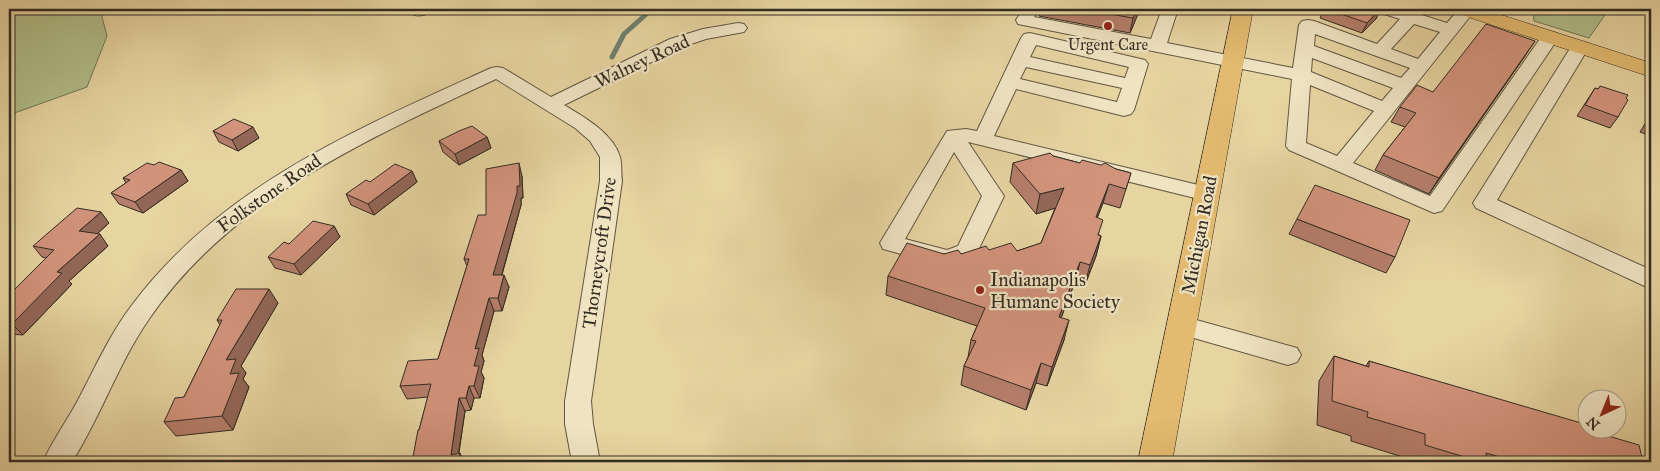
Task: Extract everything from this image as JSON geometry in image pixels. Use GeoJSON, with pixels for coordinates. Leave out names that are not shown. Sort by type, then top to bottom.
{"type":"FeatureCollection","features":[{"type":"Feature","properties":{"kind":"main road","name":"Michigan Road"},"geometry":{"type":"LineString","coordinates":[[1155,462],[1243,9]]}},
{"type":"Feature","properties":{"kind":"main road"},"geometry":{"type":"LineString","coordinates":[[1466,9],[1651,70]]}},
{"type":"Feature","properties":{"kind":"street"},"geometry":{"type":"LineString","coordinates":[[1031,9],[1024,20],[1300,75],[1386,109]]}},
{"type":"Feature","properties":{"kind":"street"},"geometry":{"type":"LineString","coordinates":[[1157,46],[1170,9]]}},
{"type":"Feature","properties":{"kind":"street"},"geometry":{"type":"LineString","coordinates":[[1387,9],[1450,30]]}},
{"type":"Feature","properties":{"kind":"street"},"geometry":{"type":"LineString","coordinates":[[1340,165],[1466,9]]}},
{"type":"Feature","properties":{"kind":"street"},"geometry":{"type":"LineString","coordinates":[[1421,66],[1380,51],[1308,17],[1300,75],[1296,146],[1434,206],[1550,37]]}},
{"type":"Feature","properties":{"kind":"street"},"geometry":{"type":"LineString","coordinates":[[1380,51],[1411,17]]}},
{"type":"Feature","properties":{"kind":"street","name":"Walney Road"},"geometry":{"type":"LineString","coordinates":[[549,105],[676,43],[703,34],[738,28]]}},
{"type":"Feature","properties":{"kind":"street"},"geometry":{"type":"LineString","coordinates":[[983,139],[1030,38],[1139,64],[1124,110],[1010,82]]}},
{"type":"Feature","properties":{"kind":"street"},"geometry":{"type":"LineString","coordinates":[[1580,47],[1484,203],[1651,280]]}},
{"type":"Feature","properties":{"kind":"street"},"geometry":{"type":"LineString","coordinates":[[1305,48],[1404,86]]}},
{"type":"Feature","properties":{"kind":"street","name":"Thorneycroft Drive"},"geometry":{"type":"LineString","coordinates":[[497,72],[582,124],[598,137],[608,153],[612,166],[578,400],[579,424],[586,462]]}},
{"type":"Feature","properties":{"kind":"street","name":"Folkstone Road"},"geometry":{"type":"LineString","coordinates":[[57,462],[71,442],[117,348],[137,317],[165,281],[206,238],[254,199],[308,163],[356,137],[497,72]]}},
{"type":"Feature","properties":{"kind":"street"},"geometry":{"type":"LineString","coordinates":[[954,136],[993,196],[967,251],[948,259],[891,243],[954,136],[966,134],[1207,194]]}},
{"type":"Feature","properties":{"kind":"street"},"geometry":{"type":"LineString","coordinates":[[1182,325],[1288,354]]}},
{"type":"Feature","properties":{"kind":"green space"},"geometry":{"type":"Polygon","coordinates":[[[9,9],[100,9],[107,36],[87,87],[9,115],[9,9]]]}},
{"type":"Feature","properties":{"kind":"green space"},"geometry":{"type":"Polygon","coordinates":[[[1533,9],[1609,9],[1589,38],[1534,21],[1533,9]]]}},
{"type":"Feature","properties":{"kind":"building"},"geometry":{"type":"Polygon","coordinates":[[[1081,9],[1137,9],[1133,18],[1081,9]]]}},
{"type":"Feature","properties":{"kind":"building"},"geometry":{"type":"Polygon","coordinates":[[[1327,9],[1380,9],[1367,23],[1327,9]]]}},
{"type":"Feature","properties":{"kind":"building"},"geometry":{"type":"Polygon","coordinates":[[[1486,24],[1535,41],[1439,178],[1383,155],[1416,113],[1400,107],[1417,85],[1433,92],[1486,24]]]}},
{"type":"Feature","properties":{"kind":"building"},"geometry":{"type":"Polygon","coordinates":[[[1600,86],[1628,95],[1626,98],[1628,100],[1618,117],[1585,105],[1595,88],[1598,89],[1600,86]]]}},
{"type":"Feature","properties":{"kind":"building"},"geometry":{"type":"Polygon","coordinates":[[[234,119],[253,127],[232,140],[213,131],[234,119]]]}},
{"type":"Feature","properties":{"kind":"building"},"geometry":{"type":"Polygon","coordinates":[[[472,126],[487,137],[455,154],[439,141],[459,131],[472,126]]]}},
{"type":"Feature","properties":{"kind":"building","name":"Indianapolis Humane Society"},"geometry":{"type":"Polygon","coordinates":[[[1050,153],[1053,156],[1080,163],[1082,160],[1101,165],[1105,163],[1116,169],[1131,173],[1126,189],[1109,184],[1096,217],[1103,220],[1098,235],[1101,236],[1090,265],[1080,262],[1059,317],[1069,320],[1052,367],[1041,363],[1031,390],[964,366],[976,341],[971,340],[985,308],[888,276],[907,243],[944,254],[958,250],[961,254],[986,246],[989,250],[1011,243],[1017,251],[1041,243],[1064,188],[1040,194],[1013,163],[1050,153]]]}},
{"type":"Feature","properties":{"kind":"building"},"geometry":{"type":"Polygon","coordinates":[[[159,162],[181,170],[135,202],[111,193],[130,180],[123,178],[147,163],[154,165],[159,162]]]}},
{"type":"Feature","properties":{"kind":"building"},"geometry":{"type":"Polygon","coordinates":[[[519,163],[520,186],[517,186],[517,193],[493,275],[504,275],[498,298],[489,298],[475,349],[479,348],[474,366],[479,366],[474,386],[469,386],[466,398],[459,398],[451,455],[460,453],[458,462],[412,462],[418,430],[431,384],[400,386],[408,361],[438,359],[469,259],[464,259],[478,215],[486,215],[486,169],[519,163]]]}},
{"type":"Feature","properties":{"kind":"building"},"geometry":{"type":"Polygon","coordinates":[[[395,164],[412,171],[368,204],[346,194],[366,180],[370,182],[395,164]]]}},
{"type":"Feature","properties":{"kind":"building"},"geometry":{"type":"Polygon","coordinates":[[[1315,185],[1410,220],[1395,257],[1297,219],[1315,185]]]}},
{"type":"Feature","properties":{"kind":"building"},"geometry":{"type":"Polygon","coordinates":[[[77,208],[101,212],[79,231],[100,234],[57,272],[62,273],[12,324],[9,324],[9,295],[54,250],[33,246],[77,208]]]}},
{"type":"Feature","properties":{"kind":"building"},"geometry":{"type":"Polygon","coordinates":[[[313,221],[334,226],[294,264],[268,257],[284,242],[289,244],[313,221]]]}},
{"type":"Feature","properties":{"kind":"building"},"geometry":{"type":"Polygon","coordinates":[[[236,289],[269,289],[226,360],[236,359],[230,374],[239,373],[222,416],[164,422],[175,398],[184,397],[222,320],[217,320],[236,289]]]}},
{"type":"Feature","properties":{"kind":"building"},"geometry":{"type":"Polygon","coordinates":[[[1334,356],[1369,367],[1369,361],[1578,422],[1578,438],[1615,438],[1639,445],[1643,462],[1517,462],[1486,453],[1487,462],[1481,462],[1425,445],[1425,434],[1367,417],[1368,412],[1332,401],[1334,356]]]}},
{"type":"Feature","properties":{"kind":"waterway"},"geometry":{"type":"LineString","coordinates":[[612,57],[624,34],[652,9]]}},
{"type":"Feature","properties":{"kind":"place","name":"Urgent Care"},"geometry":{"type":"Point","coordinates":[1108,26]}},
{"type":"Feature","properties":{"kind":"place","name":"Indianapolis Humane Society"},"geometry":{"type":"Point","coordinates":[980,290]}}]}
